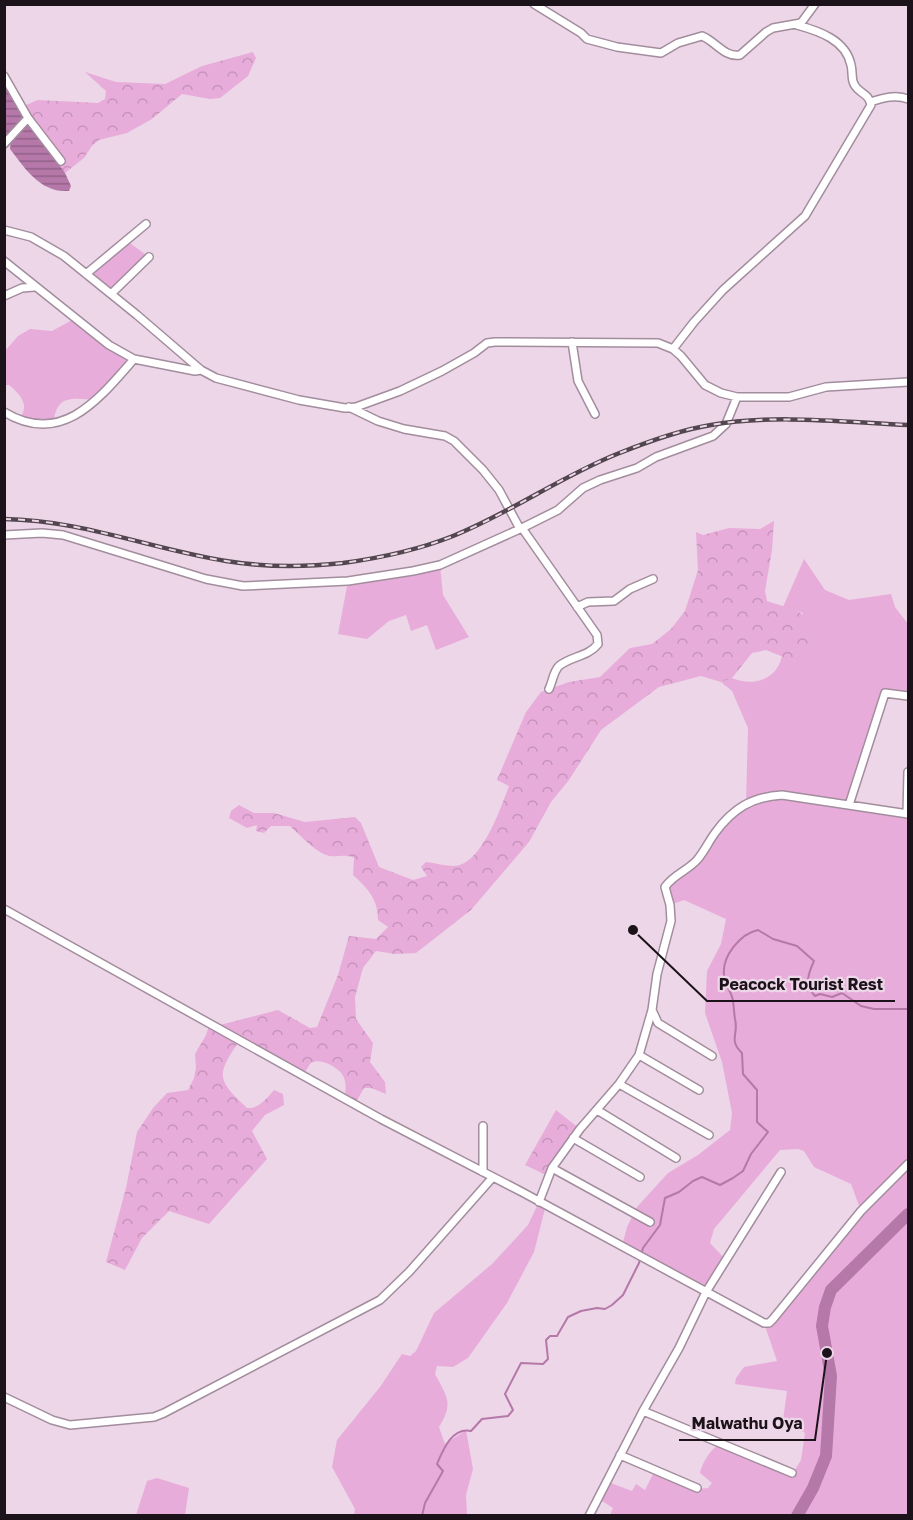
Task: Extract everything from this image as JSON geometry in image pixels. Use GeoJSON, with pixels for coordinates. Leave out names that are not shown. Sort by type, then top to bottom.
{"type":"FeatureCollection","features":[{"type":"Feature","properties":{"kind":"street"},"geometry":{"type":"LineString","coordinates":[[534,4],[597,43],[661,53],[678,44],[702,36],[729,54],[740,55],[773,28],[797,25],[833,38],[851,65],[856,87],[869,97],[871,105],[806,216],[723,290],[673,349]]}},
{"type":"Feature","properties":{"kind":"street"},"geometry":{"type":"LineString","coordinates":[[797,25],[806,18],[815,4]]}},
{"type":"Feature","properties":{"kind":"street"},"geometry":{"type":"LineString","coordinates":[[4,76],[28,119],[61,161]]}},
{"type":"Feature","properties":{"kind":"street"},"geometry":{"type":"LineString","coordinates":[[870,102],[894,96],[909,99]]}},
{"type":"Feature","properties":{"kind":"street"},"geometry":{"type":"LineString","coordinates":[[4,144],[28,119]]}},
{"type":"Feature","properties":{"kind":"street"},"geometry":{"type":"LineString","coordinates":[[86,274],[146,224]]}},
{"type":"Feature","properties":{"kind":"street"},"geometry":{"type":"LineString","coordinates":[[4,230],[31,237],[48,246],[111,294],[199,370]]}},
{"type":"Feature","properties":{"kind":"street"},"geometry":{"type":"LineString","coordinates":[[111,294],[149,257]]}},
{"type":"Feature","properties":{"kind":"street"},"geometry":{"type":"LineString","coordinates":[[4,261],[109,345],[134,359],[199,370],[216,378],[299,400],[349,407],[356,407],[400,391],[474,353],[487,343],[657,343],[673,349],[705,385],[721,393],[737,397],[789,397],[826,387],[909,382]]}},
{"type":"Feature","properties":{"kind":"street"},"geometry":{"type":"LineString","coordinates":[[4,296],[22,288],[34,287]]}},
{"type":"Feature","properties":{"kind":"street"},"geometry":{"type":"LineString","coordinates":[[572,342],[578,381],[595,414]]}},
{"type":"Feature","properties":{"kind":"street"},"geometry":{"type":"LineString","coordinates":[[4,412],[18,420],[36,425],[54,422],[76,414],[97,400],[134,359]]}},
{"type":"Feature","properties":{"kind":"street"},"geometry":{"type":"LineString","coordinates":[[4,535],[42,533],[63,535],[214,582],[251,586],[348,581],[413,572],[440,565],[521,529],[558,510],[583,488],[600,480],[637,468],[656,457],[713,436],[726,424],[737,397]]}},
{"type":"Feature","properties":{"kind":"street"},"geometry":{"type":"LineString","coordinates":[[349,407],[378,421],[404,429],[445,436],[454,441],[499,490],[521,529],[597,635],[598,644],[593,650],[560,666],[553,676],[549,689]]}},
{"type":"Feature","properties":{"kind":"street"},"geometry":{"type":"LineString","coordinates":[[577,607],[588,602],[614,601],[630,589],[653,579]]}},
{"type":"Feature","properties":{"kind":"street"},"geometry":{"type":"LineString","coordinates":[[849,806],[885,693],[909,696]]}},
{"type":"Feature","properties":{"kind":"street"},"geometry":{"type":"LineString","coordinates":[[539,1202],[552,1168],[573,1138],[619,1084],[639,1055],[652,1010],[657,974],[671,921],[665,887],[669,880],[697,860],[718,829],[737,810],[753,799],[782,795],[908,814],[909,772]]}},
{"type":"Feature","properties":{"kind":"street"},"geometry":{"type":"LineString","coordinates":[[4,909],[381,1119],[764,1323],[769,1323],[861,1211],[909,1164]]}},
{"type":"Feature","properties":{"kind":"street"},"geometry":{"type":"LineString","coordinates":[[652,1010],[657,1023],[712,1056]]}},
{"type":"Feature","properties":{"kind":"street"},"geometry":{"type":"LineString","coordinates":[[639,1055],[699,1090]]}},
{"type":"Feature","properties":{"kind":"street"},"geometry":{"type":"LineString","coordinates":[[619,1084],[709,1135]]}},
{"type":"Feature","properties":{"kind":"street"},"geometry":{"type":"LineString","coordinates":[[597,1110],[676,1158]]}},
{"type":"Feature","properties":{"kind":"street"},"geometry":{"type":"LineString","coordinates":[[483,1126],[483,1172]]}},
{"type":"Feature","properties":{"kind":"street"},"geometry":{"type":"LineString","coordinates":[[573,1138],[640,1177]]}},
{"type":"Feature","properties":{"kind":"street"},"geometry":{"type":"LineString","coordinates":[[552,1168],[650,1222]]}},
{"type":"Feature","properties":{"kind":"street"},"geometry":{"type":"LineString","coordinates":[[589,1515],[643,1411],[679,1348],[706,1292],[781,1172]]}},
{"type":"Feature","properties":{"kind":"street"},"geometry":{"type":"LineString","coordinates":[[4,1397],[52,1420],[70,1425],[154,1417],[164,1413],[380,1300],[409,1272],[493,1177]]}},
{"type":"Feature","properties":{"kind":"street"},"geometry":{"type":"LineString","coordinates":[[643,1411],[792,1473]]}},
{"type":"Feature","properties":{"kind":"street"},"geometry":{"type":"LineString","coordinates":[[620,1455],[697,1488]]}},
{"type":"Feature","properties":{"kind":"green space"},"geometry":{"type":"Polygon","coordinates":[[[253,52],[256,58],[248,76],[220,98],[210,99],[182,94],[152,119],[127,133],[99,140],[84,158],[65,173],[21,107],[38,100],[98,103],[105,99],[106,91],[85,72],[116,82],[165,84],[202,66],[253,52]]]}},
{"type":"Feature","properties":{"kind":"green space"},"geometry":{"type":"Polygon","coordinates":[[[127,241],[149,257],[111,294],[86,274],[127,241]]]}},
{"type":"Feature","properties":{"kind":"green space"},"geometry":{"type":"Polygon","coordinates":[[[74,319],[134,359],[97,400],[74,399],[63,402],[58,406],[54,422],[18,420],[24,410],[24,405],[17,393],[9,385],[5,385],[5,351],[18,336],[30,329],[52,331],[74,319]]]}},
{"type":"Feature","properties":{"kind":"green space"},"geometry":{"type":"Polygon","coordinates":[[[774,521],[765,591],[767,601],[795,610],[807,618],[816,646],[796,662],[766,650],[752,653],[732,678],[721,682],[701,676],[659,687],[601,730],[569,780],[551,802],[529,842],[471,910],[416,953],[395,954],[376,951],[363,968],[355,997],[356,1019],[373,1043],[370,1062],[385,1082],[386,1094],[371,1088],[364,1088],[355,1104],[344,1099],[345,1080],[340,1071],[332,1066],[314,1061],[303,1076],[240,1040],[223,1069],[225,1083],[229,1090],[247,1108],[259,1105],[274,1090],[283,1094],[284,1105],[265,1115],[252,1131],[267,1159],[209,1224],[169,1211],[142,1238],[125,1270],[106,1262],[126,1188],[137,1132],[153,1108],[167,1093],[188,1090],[196,1068],[195,1054],[210,1023],[216,1026],[278,1010],[310,1028],[317,1027],[338,975],[349,936],[376,939],[388,927],[378,920],[374,900],[353,875],[354,858],[325,855],[290,826],[271,826],[264,833],[256,831],[257,825],[247,828],[229,818],[231,811],[239,805],[254,813],[274,813],[305,822],[355,817],[361,823],[379,867],[413,880],[427,876],[421,867],[426,862],[454,866],[464,863],[482,846],[489,834],[509,786],[497,780],[526,712],[541,692],[569,682],[600,677],[630,648],[652,644],[671,629],[685,611],[698,570],[696,532],[703,535],[729,528],[760,529],[774,521]]]}},
{"type":"Feature","properties":{"kind":"green space"},"geometry":{"type":"Polygon","coordinates":[[[804,559],[825,590],[849,600],[891,594],[895,607],[908,624],[908,696],[885,694],[849,805],[907,814],[908,772],[908,1515],[610,1515],[613,1508],[599,1499],[608,1482],[632,1491],[636,1484],[645,1490],[655,1470],[698,1489],[708,1488],[712,1483],[700,1473],[707,1457],[719,1445],[781,1468],[795,1470],[801,1460],[805,1433],[783,1420],[787,1391],[735,1384],[736,1378],[744,1367],[777,1361],[764,1323],[769,1323],[861,1211],[851,1184],[814,1167],[804,1151],[780,1150],[714,1229],[710,1243],[726,1260],[706,1292],[622,1246],[627,1227],[637,1207],[668,1173],[698,1155],[730,1130],[732,1113],[722,1062],[705,1013],[707,971],[721,944],[726,919],[684,900],[670,905],[665,887],[689,866],[718,829],[746,804],[748,728],[732,691],[721,682],[732,678],[748,682],[763,679],[775,671],[782,656],[796,662],[803,613],[783,607],[804,559]]]}},
{"type":"Feature","properties":{"kind":"green space"},"geometry":{"type":"Polygon","coordinates":[[[440,565],[443,595],[469,637],[436,650],[427,625],[411,631],[406,615],[389,621],[367,639],[338,634],[348,581],[440,565]]]}},
{"type":"Feature","properties":{"kind":"green space"},"geometry":{"type":"Polygon","coordinates":[[[556,1110],[580,1129],[548,1176],[525,1165],[556,1110]]]}},
{"type":"Feature","properties":{"kind":"green space"},"geometry":{"type":"Polygon","coordinates":[[[539,1202],[546,1205],[534,1252],[507,1303],[468,1358],[453,1367],[437,1366],[435,1374],[447,1400],[444,1419],[439,1427],[445,1444],[466,1430],[473,1469],[466,1495],[467,1515],[354,1515],[355,1509],[332,1467],[337,1440],[380,1387],[402,1354],[410,1356],[416,1351],[434,1313],[492,1264],[528,1225],[539,1202]]]}},
{"type":"Feature","properties":{"kind":"green space"},"geometry":{"type":"Polygon","coordinates":[[[157,1478],[189,1488],[185,1515],[136,1515],[147,1481],[157,1478]]]}},
{"type":"Feature","properties":{"kind":"shaded area"},"geometry":{"type":"Polygon","coordinates":[[[4,81],[65,173],[71,186],[69,191],[59,191],[42,184],[28,172],[10,149],[11,139],[5,140],[4,81]]]}},
{"type":"Feature","properties":{"kind":"waterway"},"geometry":{"type":"LineString","coordinates":[[422,1516],[425,1503],[443,1471],[437,1464],[453,1436],[459,1432],[471,1431],[482,1419],[508,1416],[513,1410],[505,1394],[521,1363],[543,1364],[548,1359],[546,1340],[550,1336],[557,1336],[568,1317],[581,1311],[605,1309],[623,1295],[639,1263],[643,1248],[660,1225],[665,1198],[702,1177],[720,1185],[733,1178],[743,1171],[751,1154],[768,1132],[757,1122],[757,1090],[743,1074],[742,1053],[735,1040],[736,1024],[733,1001],[724,978],[724,968],[729,953],[739,941],[758,930],[773,939],[797,946],[814,961],[808,984],[815,996],[820,994],[832,997],[842,993],[861,1006],[874,1009],[908,1009]]}},
{"type":"Feature","properties":{"kind":"waterway"},"geometry":{"type":"LineString","coordinates":[[797,1516],[813,1488],[826,1456],[831,1376],[822,1326],[831,1290],[908,1214]]}},
{"type":"Feature","properties":{"kind":"railway"},"geometry":{"type":"LineString","coordinates":[[4,519],[61,524],[198,556],[240,563],[284,566],[343,563],[399,553],[453,536],[495,517],[596,463],[640,445],[687,430],[735,422],[785,419],[908,425]]}},
{"type":"Feature","properties":{"kind":"place","name":"Peacock Tourist Rest"},"geometry":{"type":"Point","coordinates":[633,930]}},
{"type":"Feature","properties":{"kind":"place","name":"Malwathu Oya"},"geometry":{"type":"Point","coordinates":[827,1353]}}]}
